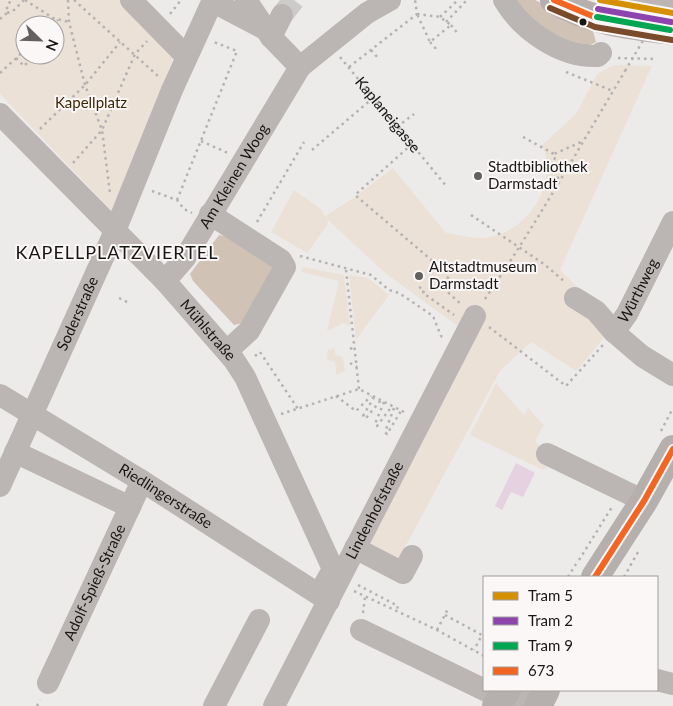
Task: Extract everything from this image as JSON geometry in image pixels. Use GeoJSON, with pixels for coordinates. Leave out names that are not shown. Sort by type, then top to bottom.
{"type":"FeatureCollection","features":[{"type":"Feature","properties":{"kind":"main road"},"geometry":{"type":"LineString","coordinates":[[554,0],[598,20],[673,31]]}},
{"type":"Feature","properties":{"kind":"main road"},"geometry":{"type":"LineString","coordinates":[[595,576],[644,501],[673,449]]}},
{"type":"Feature","properties":{"kind":"main road"},"geometry":{"type":"LineString","coordinates":[[538,706],[546,691]]}},
{"type":"Feature","properties":{"kind":"street"},"geometry":{"type":"LineString","coordinates":[[131,0],[186,56]]}},
{"type":"Feature","properties":{"kind":"street"},"geometry":{"type":"LineString","coordinates":[[246,0],[273,27],[300,67]]}},
{"type":"Feature","properties":{"kind":"street","name":"Am Kleinen Woog"},"geometry":{"type":"LineString","coordinates":[[165,281],[181,264],[202,214],[300,67],[367,13],[390,0]]}},
{"type":"Feature","properties":{"kind":"street"},"geometry":{"type":"LineString","coordinates":[[504,0],[518,21],[552,43],[582,57],[607,56]]}},
{"type":"Feature","properties":{"kind":"street"},"geometry":{"type":"LineString","coordinates":[[615,0],[673,10]]}},
{"type":"Feature","properties":{"kind":"street"},"geometry":{"type":"LineString","coordinates":[[218,4],[273,27]]}},
{"type":"Feature","properties":{"kind":"street","name":"Soderstraße"},"geometry":{"type":"LineString","coordinates":[[0,486],[115,231],[186,56],[218,4]]}},
{"type":"Feature","properties":{"kind":"street","name":"Mühlstraße"},"geometry":{"type":"LineString","coordinates":[[0,114],[61,178],[165,281],[227,351],[244,377],[333,569],[324,597]]}},
{"type":"Feature","properties":{"kind":"street"},"geometry":{"type":"LineString","coordinates":[[202,214],[266,250],[281,260],[285,267],[249,331],[227,351]]}},
{"type":"Feature","properties":{"kind":"street","name":"Würthweg"},"geometry":{"type":"LineString","coordinates":[[614,332],[627,314],[673,222]]}},
{"type":"Feature","properties":{"kind":"street"},"geometry":{"type":"LineString","coordinates":[[575,298],[596,311],[614,332],[642,356],[673,375]]}},
{"type":"Feature","properties":{"kind":"street","name":"Lindenhofstraße"},"geometry":{"type":"LineString","coordinates":[[274,706],[324,597],[355,548],[459,346],[464,312]]}},
{"type":"Feature","properties":{"kind":"street","name":"Riedlingerstraße"},"geometry":{"type":"LineString","coordinates":[[0,395],[142,481],[324,597]]}},
{"type":"Feature","properties":{"kind":"street"},"geometry":{"type":"LineString","coordinates":[[15,452],[88,489],[130,507]]}},
{"type":"Feature","properties":{"kind":"street"},"geometry":{"type":"LineString","coordinates":[[547,454],[644,501]]}},
{"type":"Feature","properties":{"kind":"street","name":"Adolf-Spieß-Straße"},"geometry":{"type":"LineString","coordinates":[[48,683],[142,481]]}},
{"type":"Feature","properties":{"kind":"street"},"geometry":{"type":"LineString","coordinates":[[355,548],[403,572],[412,556]]}},
{"type":"Feature","properties":{"kind":"street"},"geometry":{"type":"LineString","coordinates":[[214,706],[259,620]]}},
{"type":"Feature","properties":{"kind":"street"},"geometry":{"type":"LineString","coordinates":[[361,630],[483,686]]}},
{"type":"Feature","properties":{"kind":"street"},"geometry":{"type":"LineString","coordinates":[[658,680],[673,684]]}},
{"type":"Feature","properties":{"kind":"street"},"geometry":{"type":"LineString","coordinates":[[494,691],[509,698]]}},
{"type":"Feature","properties":{"kind":"path"},"geometry":{"type":"LineString","coordinates":[[7,13],[7,5],[12,0]]}},
{"type":"Feature","properties":{"kind":"path"},"geometry":{"type":"LineString","coordinates":[[0,19],[25,0],[50,15]]}},
{"type":"Feature","properties":{"kind":"path"},"geometry":{"type":"LineString","coordinates":[[68,0],[69,22],[85,85],[102,130],[111,199]]}},
{"type":"Feature","properties":{"kind":"path"},"geometry":{"type":"LineString","coordinates":[[74,0],[172,90]]}},
{"type":"Feature","properties":{"kind":"path"},"geometry":{"type":"LineString","coordinates":[[415,0],[417,14],[430,42],[438,52]]}},
{"type":"Feature","properties":{"kind":"path"},"geometry":{"type":"LineString","coordinates":[[440,17],[458,0]]}},
{"type":"Feature","properties":{"kind":"path"},"geometry":{"type":"LineString","coordinates":[[446,22],[467,0]]}},
{"type":"Feature","properties":{"kind":"path"},"geometry":{"type":"LineString","coordinates":[[464,312],[520,249],[667,0]]}},
{"type":"Feature","properties":{"kind":"path"},"geometry":{"type":"LineString","coordinates":[[349,68],[417,14],[440,17],[451,25],[458,34]]}},
{"type":"Feature","properties":{"kind":"path"},"geometry":{"type":"LineString","coordinates":[[65,21],[69,22]]}},
{"type":"Feature","properties":{"kind":"path"},"geometry":{"type":"LineString","coordinates":[[430,42],[451,25]]}},
{"type":"Feature","properties":{"kind":"path"},"geometry":{"type":"LineString","coordinates":[[27,142],[85,85],[120,42]]}},
{"type":"Feature","properties":{"kind":"path"},"geometry":{"type":"LineString","coordinates":[[177,200],[237,51],[213,42]]}},
{"type":"Feature","properties":{"kind":"path","name":"Kaplaneigasse"},"geometry":{"type":"LineString","coordinates":[[328,43],[447,187]]}},
{"type":"Feature","properties":{"kind":"path"},"geometry":{"type":"LineString","coordinates":[[371,50],[378,58]]}},
{"type":"Feature","properties":{"kind":"path"},"geometry":{"type":"LineString","coordinates":[[61,178],[102,130],[135,54]]}},
{"type":"Feature","properties":{"kind":"path"},"geometry":{"type":"LineString","coordinates":[[607,56],[656,59]]}},
{"type":"Feature","properties":{"kind":"path"},"geometry":{"type":"LineString","coordinates":[[0,73],[15,59]]}},
{"type":"Feature","properties":{"kind":"path"},"geometry":{"type":"LineString","coordinates":[[558,68],[613,91]]}},
{"type":"Feature","properties":{"kind":"path"},"geometry":{"type":"LineString","coordinates":[[312,150],[374,98]]}},
{"type":"Feature","properties":{"kind":"path"},"geometry":{"type":"LineString","coordinates":[[397,127],[414,114]]}},
{"type":"Feature","properties":{"kind":"path"},"geometry":{"type":"LineString","coordinates":[[523,137],[554,154]]}},
{"type":"Feature","properties":{"kind":"path"},"geometry":{"type":"LineString","coordinates":[[201,141],[229,153]]}},
{"type":"Feature","properties":{"kind":"path"},"geometry":{"type":"LineString","coordinates":[[247,238],[304,142]]}},
{"type":"Feature","properties":{"kind":"path"},"geometry":{"type":"LineString","coordinates":[[554,154],[582,142]]}},
{"type":"Feature","properties":{"kind":"path"},"geometry":{"type":"LineString","coordinates":[[412,144],[355,195],[449,275],[443,288],[464,312]]}},
{"type":"Feature","properties":{"kind":"path"},"geometry":{"type":"LineString","coordinates":[[554,154],[559,181]]}},
{"type":"Feature","properties":{"kind":"path"},"geometry":{"type":"LineString","coordinates":[[145,188],[177,200],[184,209],[202,214]]}},
{"type":"Feature","properties":{"kind":"path"},"geometry":{"type":"LineString","coordinates":[[471,214],[520,249]]}},
{"type":"Feature","properties":{"kind":"path"},"geometry":{"type":"LineString","coordinates":[[266,250],[302,256],[346,270],[370,275],[389,290],[399,293],[433,316],[441,336],[459,346]]}},
{"type":"Feature","properties":{"kind":"path"},"geometry":{"type":"LineString","coordinates":[[346,270],[351,332],[359,389]]}},
{"type":"Feature","properties":{"kind":"path"},"geometry":{"type":"LineString","coordinates":[[419,287],[424,290],[423,293],[464,312],[566,386],[614,332]]}},
{"type":"Feature","properties":{"kind":"path"},"geometry":{"type":"LineString","coordinates":[[119,298],[129,303]]}},
{"type":"Feature","properties":{"kind":"path"},"geometry":{"type":"LineString","coordinates":[[350,348],[355,350]]}},
{"type":"Feature","properties":{"kind":"path"},"geometry":{"type":"LineString","coordinates":[[260,352],[298,409]]}},
{"type":"Feature","properties":{"kind":"path"},"geometry":{"type":"LineString","coordinates":[[350,363],[357,367]]}},
{"type":"Feature","properties":{"kind":"path"},"geometry":{"type":"LineString","coordinates":[[284,413],[359,389],[402,411],[387,434],[385,432],[393,407]]}},
{"type":"Feature","properties":{"kind":"path"},"geometry":{"type":"LineString","coordinates":[[336,396],[356,411],[372,396]]}},
{"type":"Feature","properties":{"kind":"path"},"geometry":{"type":"LineString","coordinates":[[372,396],[363,416],[366,418],[383,401]]}},
{"type":"Feature","properties":{"kind":"path"},"geometry":{"type":"LineString","coordinates":[[383,401],[375,424],[377,426],[393,407]]}},
{"type":"Feature","properties":{"kind":"path"},"geometry":{"type":"LineString","coordinates":[[354,583],[398,606],[396,612]]}},
{"type":"Feature","properties":{"kind":"path"},"geometry":{"type":"LineString","coordinates":[[351,590],[438,630],[483,655]]}},
{"type":"Feature","properties":{"kind":"path"},"geometry":{"type":"LineString","coordinates":[[438,630],[448,609]]}},
{"type":"Feature","properties":{"kind":"path"},"geometry":{"type":"LineString","coordinates":[[445,615],[482,635],[473,650]]}},
{"type":"Feature","properties":{"kind":"green space","name":"Kapellplatz"},"geometry":{"type":"Polygon","coordinates":[[[0,0],[121,0],[174,56],[112,211],[0,94],[0,0]]]}},
{"type":"Feature","properties":{"kind":"green space"},"geometry":{"type":"Polygon","coordinates":[[[614,65],[652,66],[560,270],[616,324],[576,371],[531,342],[500,371],[397,562],[363,545],[467,333],[385,273],[327,219],[328,224],[307,253],[271,232],[294,190],[321,209],[325,216],[355,197],[393,168],[446,233],[481,238],[495,236],[507,231],[519,224],[529,214],[543,191],[547,164],[542,145],[576,114],[597,74],[614,65]]]}},
{"type":"Feature","properties":{"kind":"green space"},"geometry":{"type":"Polygon","coordinates":[[[303,267],[344,275],[350,326],[344,323],[327,331],[339,281],[301,272],[303,267]]]}},
{"type":"Feature","properties":{"kind":"green space"},"geometry":{"type":"Polygon","coordinates":[[[349,275],[368,278],[389,295],[356,340],[349,275]]]}},
{"type":"Feature","properties":{"kind":"green space"},"geometry":{"type":"Polygon","coordinates":[[[335,348],[335,354],[343,358],[345,371],[336,375],[335,362],[326,359],[328,350],[335,348]]]}},
{"type":"Feature","properties":{"kind":"green space"},"geometry":{"type":"Polygon","coordinates":[[[496,383],[524,415],[528,408],[544,425],[535,441],[553,462],[543,470],[470,435],[496,383]]]}},
{"type":"Feature","properties":{"kind":"shaded area"},"geometry":{"type":"Polygon","coordinates":[[[513,0],[535,0],[593,31],[596,42],[584,48],[542,28],[513,0]]]}},
{"type":"Feature","properties":{"kind":"shaded area"},"geometry":{"type":"Polygon","coordinates":[[[219,235],[233,238],[277,264],[248,322],[234,325],[193,281],[190,274],[219,235]]]}},
{"type":"Feature","properties":{"kind":"shaded area"},"geometry":{"type":"Polygon","coordinates":[[[516,463],[535,473],[523,497],[511,492],[502,510],[495,506],[516,463]]]}},
{"type":"Feature","properties":{"kind":"tunnel"},"geometry":{"type":"LineString","coordinates":[[282,15],[294,0]]}},
{"type":"Feature","properties":{"kind":"tram line","name":"5"},"geometry":{"type":"LineString","coordinates":[[600,0],[673,13]]}},
{"type":"Feature","properties":{"kind":"tram line","name":"2"},"geometry":{"type":"LineString","coordinates":[[598,9],[671,22]]}},
{"type":"Feature","properties":{"kind":"tram line","name":"9"},"geometry":{"type":"LineString","coordinates":[[597,17],[670,30]]}},
{"type":"Feature","properties":{"kind":"transit line","name":"673"},"geometry":{"type":"LineString","coordinates":[[554,0],[597,18],[673,31]]}},
{"type":"Feature","properties":{"kind":"transit line"},"geometry":{"type":"LineString","coordinates":[[550,8],[595,27],[672,40]]}},
{"type":"Feature","properties":{"kind":"transit line","name":"673"},"geometry":{"type":"LineString","coordinates":[[596,576],[644,501],[673,449]]}},
{"type":"Feature","properties":{"kind":"place","name":"Stadtbibliothek Darmstadt"},"geometry":{"type":"Point","coordinates":[478,176]}},
{"type":"Feature","properties":{"kind":"place","name":"Altstadtmuseum Darmstadt"},"geometry":{"type":"Point","coordinates":[419,276]}},
{"type":"Feature","properties":{"kind":"district","name":"KAPELLPLATZVIERTEL"},"geometry":{"type":"Point","coordinates":[117,253]}}]}
